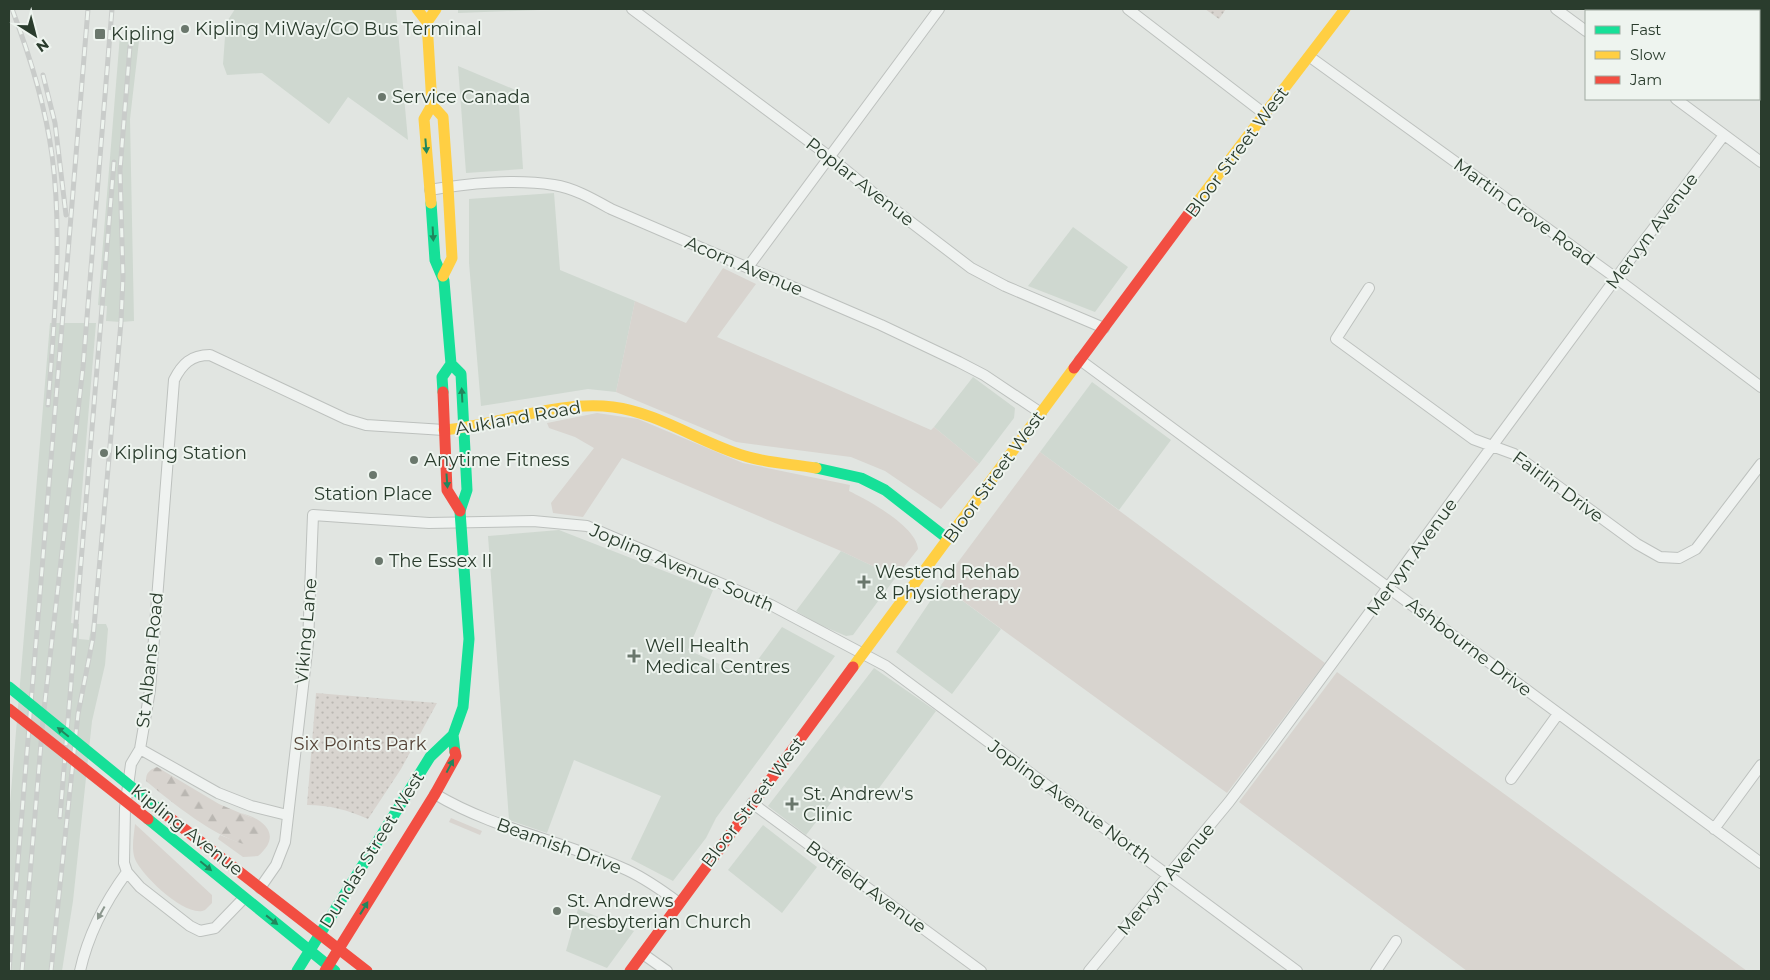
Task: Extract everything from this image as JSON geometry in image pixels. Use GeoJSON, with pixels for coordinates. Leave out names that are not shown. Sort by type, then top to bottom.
{"type":"FeatureCollection","features":[{"type":"Feature","properties":{"kind":"main road"},"geometry":{"type":"LineString","coordinates":[[417,9],[427,22],[436,9]]}},
{"type":"Feature","properties":{"kind":"main road","name":"Bloor Street West"},"geometry":{"type":"LineString","coordinates":[[630,971],[1080,360],[1345,9]]}},
{"type":"Feature","properties":{"kind":"main road","name":"Dundas Street West"},"geometry":{"type":"LineString","coordinates":[[329,969],[338,949],[435,794],[456,756],[453,735],[463,706],[469,658],[460,517],[467,490],[465,429],[461,374],[451,364],[443,276],[435,260],[424,118],[432,105],[427,22]]}},
{"type":"Feature","properties":{"kind":"main road","name":"Dundas Street West"},"geometry":{"type":"LineString","coordinates":[[432,105],[443,117],[448,187],[452,258],[443,276]]}},
{"type":"Feature","properties":{"kind":"main road","name":"Dundas Street West"},"geometry":{"type":"LineString","coordinates":[[451,364],[442,377],[447,490],[460,517]]}},
{"type":"Feature","properties":{"kind":"main road","name":"Aukland Road"},"geometry":{"type":"LineString","coordinates":[[444,430],[465,429],[576,406],[620,406],[745,456],[835,471],[866,480],[885,490],[948,539]]}},
{"type":"Feature","properties":{"kind":"main road","name":"Kipling Avenue"},"geometry":{"type":"LineString","coordinates":[[9,688],[366,971]]}},
{"type":"Feature","properties":{"kind":"main road","name":"Kipling Avenue"},"geometry":{"type":"LineString","coordinates":[[9,709],[148,819],[310,951],[329,969]]}},
{"type":"Feature","properties":{"kind":"main road","name":"Dundas Street West"},"geometry":{"type":"LineString","coordinates":[[297,971],[430,757],[453,735]]}},
{"type":"Feature","properties":{"kind":"street","name":"Poplar Avenue"},"geometry":{"type":"LineString","coordinates":[[632,9],[830,157],[970,268],[1005,286],[1104,328]]}},
{"type":"Feature","properties":{"kind":"street"},"geometry":{"type":"LineString","coordinates":[[748,267],[939,9]]}},
{"type":"Feature","properties":{"kind":"street"},"geometry":{"type":"LineString","coordinates":[[1128,9],[1266,115]]}},
{"type":"Feature","properties":{"kind":"street"},"geometry":{"type":"LineString","coordinates":[[1556,9],[1585,30]]}},
{"type":"Feature","properties":{"kind":"street","name":"Martin Grove Road"},"geometry":{"type":"LineString","coordinates":[[1310,57],[1616,278],[1761,387]]}},
{"type":"Feature","properties":{"kind":"street"},"geometry":{"type":"LineString","coordinates":[[1677,100],[1761,162]]}},
{"type":"Feature","properties":{"kind":"street","name":"Mervyn Avenue"},"geometry":{"type":"LineString","coordinates":[[1089,971],[1240,788],[1390,588],[1616,278],[1724,135]]}},
{"type":"Feature","properties":{"kind":"street","name":"Acorn Avenue"},"geometry":{"type":"LineString","coordinates":[[430,190],[448,187],[525,183],[556,185],[588,196],[611,209],[748,267],[959,362],[984,375],[1041,413]]}},
{"type":"Feature","properties":{"kind":"street","name":"Fairlin Drive"},"geometry":{"type":"LineString","coordinates":[[1369,288],[1336,339],[1473,439],[1514,454],[1637,544],[1660,557],[1669,558],[1688,554],[1696,549],[1761,464]]}},
{"type":"Feature","properties":{"kind":"street","name":"St Albans Road"},"geometry":{"type":"LineString","coordinates":[[127,872],[123,842],[125,808],[131,764],[140,749],[150,690],[174,380],[183,364],[200,355],[220,358],[248,372]]}},
{"type":"Feature","properties":{"kind":"street","name":"Ashbourne Drive"},"geometry":{"type":"LineString","coordinates":[[1080,360],[1761,863]]}},
{"type":"Feature","properties":{"kind":"street","name":"Aukland Road"},"geometry":{"type":"LineString","coordinates":[[248,372],[346,419],[366,425],[444,430]]}},
{"type":"Feature","properties":{"kind":"street","name":"Viking Lane"},"geometry":{"type":"LineString","coordinates":[[260,888],[272,871],[281,853],[288,815],[308,644],[313,515],[460,517]]}},
{"type":"Feature","properties":{"kind":"street","name":"Jopling Avenue South"},"geometry":{"type":"LineString","coordinates":[[460,517],[587,526],[771,605],[864,654]]}},
{"type":"Feature","properties":{"kind":"street","name":"Jopling Avenue North"},"geometry":{"type":"LineString","coordinates":[[864,654],[886,666],[1297,971]]}},
{"type":"Feature","properties":{"kind":"street"},"geometry":{"type":"LineString","coordinates":[[1511,779],[1558,714]]}},
{"type":"Feature","properties":{"kind":"street"},"geometry":{"type":"LineString","coordinates":[[140,749],[218,793],[250,806],[288,815]]}},
{"type":"Feature","properties":{"kind":"street"},"geometry":{"type":"LineString","coordinates":[[1714,829],[1761,766]]}},
{"type":"Feature","properties":{"kind":"street","name":"Beamish Drive"},"geometry":{"type":"LineString","coordinates":[[435,794],[475,815],[626,870],[651,883],[680,902]]}},
{"type":"Feature","properties":{"kind":"street","name":"Botfield Avenue"},"geometry":{"type":"LineString","coordinates":[[752,803],[981,971]]}},
{"type":"Feature","properties":{"kind":"street"},"geometry":{"type":"LineString","coordinates":[[80,971],[96,922],[113,890],[127,872],[153,897],[190,926],[200,931],[215,928],[244,898]]}},
{"type":"Feature","properties":{"kind":"street"},"geometry":{"type":"LineString","coordinates":[[1376,971],[1396,941]]}},
{"type":"Feature","properties":{"kind":"street"},"geometry":{"type":"LineString","coordinates":[[642,954],[666,971]]}},
{"type":"Feature","properties":{"kind":"shaded area"},"geometry":{"type":"Polygon","coordinates":[[[235,9],[396,9],[408,140],[348,97],[329,124],[262,73],[227,75],[223,64],[226,23],[235,9]]]}},
{"type":"Feature","properties":{"kind":"shaded area"},"geometry":{"type":"Polygon","coordinates":[[[458,9],[540,9],[540,10],[458,13],[458,9]]]}},
{"type":"Feature","properties":{"kind":"shaded area"},"geometry":{"type":"Polygon","coordinates":[[[120,35],[139,41],[130,119],[134,321],[121,322],[106,321],[107,306],[98,305],[120,35]]]}},
{"type":"Feature","properties":{"kind":"shaded area"},"geometry":{"type":"Polygon","coordinates":[[[458,66],[518,91],[523,169],[466,173],[458,66]]]}},
{"type":"Feature","properties":{"kind":"shaded area"},"geometry":{"type":"Polygon","coordinates":[[[554,193],[560,270],[635,301],[616,392],[588,389],[481,406],[469,263],[469,199],[554,193]]]}},
{"type":"Feature","properties":{"kind":"shaded area"},"geometry":{"type":"Polygon","coordinates":[[[1073,227],[1128,267],[1095,312],[1028,286],[1073,227]]]}},
{"type":"Feature","properties":{"kind":"shaded area"},"geometry":{"type":"Polygon","coordinates":[[[50,323],[96,323],[71,623],[79,624],[79,639],[89,640],[92,624],[106,624],[108,629],[105,665],[92,721],[73,901],[62,971],[9,971],[9,816],[50,323]]]}},
{"type":"Feature","properties":{"kind":"shaded area"},"geometry":{"type":"Polygon","coordinates":[[[973,377],[1015,408],[1014,418],[979,464],[934,427],[973,377]]]}},
{"type":"Feature","properties":{"kind":"shaded area"},"geometry":{"type":"Polygon","coordinates":[[[1092,382],[1171,440],[1119,510],[1040,452],[1092,382]]]}},
{"type":"Feature","properties":{"kind":"shaded area"},"geometry":{"type":"Polygon","coordinates":[[[559,530],[713,590],[688,650],[746,676],[782,627],[835,656],[716,818],[706,838],[673,881],[631,859],[661,796],[574,760],[547,833],[509,820],[488,536],[559,530]]]}},
{"type":"Feature","properties":{"kind":"shaded area"},"geometry":{"type":"Polygon","coordinates":[[[841,551],[896,577],[853,635],[846,636],[818,624],[796,611],[841,551]]]}},
{"type":"Feature","properties":{"kind":"shaded area"},"geometry":{"type":"Polygon","coordinates":[[[941,585],[1001,629],[952,694],[896,652],[941,585]]]}},
{"type":"Feature","properties":{"kind":"shaded area"},"geometry":{"type":"Polygon","coordinates":[[[874,668],[936,711],[868,803],[844,786],[806,835],[768,806],[874,668]]]}},
{"type":"Feature","properties":{"kind":"shaded area"},"geometry":{"type":"Polygon","coordinates":[[[763,825],[817,867],[782,913],[728,870],[763,825]]]}},
{"type":"Feature","properties":{"kind":"shaded area"},"geometry":{"type":"Polygon","coordinates":[[[578,909],[634,931],[607,968],[566,951],[578,909]]]}},
{"type":"Feature","properties":{"kind":"green space"},"geometry":{"type":"Polygon","coordinates":[[[1205,9],[1226,9],[1219,19],[1205,9]]]}},
{"type":"Feature","properties":{"kind":"green space"},"geometry":{"type":"Polygon","coordinates":[[[723,268],[756,284],[717,337],[931,430],[934,427],[979,464],[941,509],[885,471],[851,457],[736,442],[616,392],[635,301],[686,323],[723,268]]]}},
{"type":"Feature","properties":{"kind":"green space"},"geometry":{"type":"Polygon","coordinates":[[[597,413],[638,419],[743,463],[850,485],[849,491],[901,523],[916,541],[918,549],[896,577],[841,551],[622,458],[583,517],[553,513],[551,503],[594,448],[575,437],[549,428],[547,423],[597,413]]]}},
{"type":"Feature","properties":{"kind":"green space"},"geometry":{"type":"Polygon","coordinates":[[[1040,452],[1325,663],[1227,793],[941,585],[1040,452]]]}},
{"type":"Feature","properties":{"kind":"green space"},"geometry":{"type":"Polygon","coordinates":[[[1337,672],[1747,971],[1467,971],[1239,802],[1337,672]]]}},
{"type":"Feature","properties":{"kind":"green space","name":"Six Points Park"},"geometry":{"type":"Polygon","coordinates":[[[316,693],[437,703],[401,769],[368,819],[338,809],[307,805],[316,693]]]}},
{"type":"Feature","properties":{"kind":"green space"},"geometry":{"type":"Polygon","coordinates":[[[157,767],[219,804],[252,818],[261,832],[258,841],[248,845],[236,841],[209,828],[181,809],[146,781],[148,772],[157,767]]]}},
{"type":"Feature","properties":{"kind":"green space"},"geometry":{"type":"Polygon","coordinates":[[[241,813],[257,819],[268,829],[269,841],[258,856],[243,857],[218,839],[220,835],[240,843],[252,818],[241,813]]]}},
{"type":"Feature","properties":{"kind":"green space"},"geometry":{"type":"Polygon","coordinates":[[[451,818],[482,831],[480,835],[449,822],[451,818]]]}},
{"type":"Feature","properties":{"kind":"green space"},"geometry":{"type":"Polygon","coordinates":[[[135,824],[212,895],[212,903],[205,910],[197,911],[187,908],[166,894],[146,875],[135,859],[133,851],[135,824]]]}},
{"type":"Feature","properties":{"kind":"railway"},"geometry":{"type":"LineString","coordinates":[[12,9],[31,62],[41,99],[49,136],[55,186],[57,249],[55,311],[48,405]]}},
{"type":"Feature","properties":{"kind":"railway"},"geometry":{"type":"LineString","coordinates":[[9,971],[88,9]]}},
{"type":"Feature","properties":{"kind":"railway"},"geometry":{"type":"LineString","coordinates":[[22,971],[43,719],[83,367],[112,9]]}},
{"type":"Feature","properties":{"kind":"railway"},"geometry":{"type":"LineString","coordinates":[[51,971],[78,714],[93,638],[121,322],[123,277],[120,170],[130,46]]}},
{"type":"Feature","properties":{"kind":"railway"},"geometry":{"type":"LineString","coordinates":[[43,75],[55,123],[66,215]]}},
{"type":"Feature","properties":{"kind":"railway"},"geometry":{"type":"LineString","coordinates":[[60,817],[114,162]]}},
{"type":"Feature","properties":{"kind":"traffic: fast"},"geometry":{"type":"LineString","coordinates":[[431,203],[435,260],[444,281],[451,364],[442,377],[443,392]]}},
{"type":"Feature","properties":{"kind":"traffic: fast"},"geometry":{"type":"LineString","coordinates":[[451,364],[461,374],[467,490],[460,511],[469,639],[463,707],[453,735],[455,752]]}},
{"type":"Feature","properties":{"kind":"traffic: fast"},"geometry":{"type":"LineString","coordinates":[[816,468],[861,478],[885,490],[948,539]]}},
{"type":"Feature","properties":{"kind":"traffic: fast"},"geometry":{"type":"LineString","coordinates":[[9,687],[156,807]]}},
{"type":"Feature","properties":{"kind":"traffic: fast"},"geometry":{"type":"LineString","coordinates":[[297,971],[430,757],[453,735]]}},
{"type":"Feature","properties":{"kind":"traffic: fast"},"geometry":{"type":"LineString","coordinates":[[148,819],[335,971]]}},
{"type":"Feature","properties":{"kind":"traffic: slow"},"geometry":{"type":"LineString","coordinates":[[417,9],[427,22]]}},
{"type":"Feature","properties":{"kind":"traffic: slow"},"geometry":{"type":"LineString","coordinates":[[431,203],[424,119],[432,105],[427,22],[436,9]]}},
{"type":"Feature","properties":{"kind":"traffic: slow"},"geometry":{"type":"LineString","coordinates":[[1192,209],[1345,9]]}},
{"type":"Feature","properties":{"kind":"traffic: slow"},"geometry":{"type":"LineString","coordinates":[[432,105],[443,117],[448,187],[452,258],[443,276]]}},
{"type":"Feature","properties":{"kind":"traffic: slow"},"geometry":{"type":"LineString","coordinates":[[853,667],[1074,368]]}},
{"type":"Feature","properties":{"kind":"traffic: slow"},"geometry":{"type":"LineString","coordinates":[[444,430],[571,407],[613,407],[647,415],[712,444],[745,456],[771,462],[816,468]]}},
{"type":"Feature","properties":{"kind":"traffic: jam"},"geometry":{"type":"LineString","coordinates":[[1074,368],[1192,209]]}},
{"type":"Feature","properties":{"kind":"traffic: jam"},"geometry":{"type":"LineString","coordinates":[[443,392],[447,490],[460,511]]}},
{"type":"Feature","properties":{"kind":"traffic: jam"},"geometry":{"type":"LineString","coordinates":[[630,971],[853,667]]}},
{"type":"Feature","properties":{"kind":"traffic: jam"},"geometry":{"type":"LineString","coordinates":[[9,709],[148,819]]}},
{"type":"Feature","properties":{"kind":"traffic: jam"},"geometry":{"type":"LineString","coordinates":[[325,971],[435,794],[456,756],[455,752]]}},
{"type":"Feature","properties":{"kind":"traffic: jam"},"geometry":{"type":"LineString","coordinates":[[156,807],[367,971]]}},
{"type":"Feature","properties":{"kind":"place","name":"Kipling MiWay/GO Bus Terminal"},"geometry":{"type":"Point","coordinates":[185,29]}},
{"type":"Feature","properties":{"kind":"place","name":"Kipling"},"geometry":{"type":"Point","coordinates":[100,34]}},
{"type":"Feature","properties":{"kind":"place","name":"Service Canada"},"geometry":{"type":"Point","coordinates":[382,97]}},
{"type":"Feature","properties":{"kind":"place","name":"Kipling Station"},"geometry":{"type":"Point","coordinates":[104,453]}},
{"type":"Feature","properties":{"kind":"place","name":"Anytime Fitness"},"geometry":{"type":"Point","coordinates":[414,460]}},
{"type":"Feature","properties":{"kind":"place","name":"Station Place"},"geometry":{"type":"Point","coordinates":[373,475]}},
{"type":"Feature","properties":{"kind":"place","name":"The Essex II"},"geometry":{"type":"Point","coordinates":[379,561]}},
{"type":"Feature","properties":{"kind":"place","name":"Westend Rehab & Physiotherapy"},"geometry":{"type":"Point","coordinates":[864,582]}},
{"type":"Feature","properties":{"kind":"place","name":"Well Health Medical Centres"},"geometry":{"type":"Point","coordinates":[634,656]}},
{"type":"Feature","properties":{"kind":"place","name":"St. Andrew's Clinic"},"geometry":{"type":"Point","coordinates":[792,804]}},
{"type":"Feature","properties":{"kind":"place","name":"St. Andrews Presbyterian Church"},"geometry":{"type":"Point","coordinates":[557,911]}}]}
